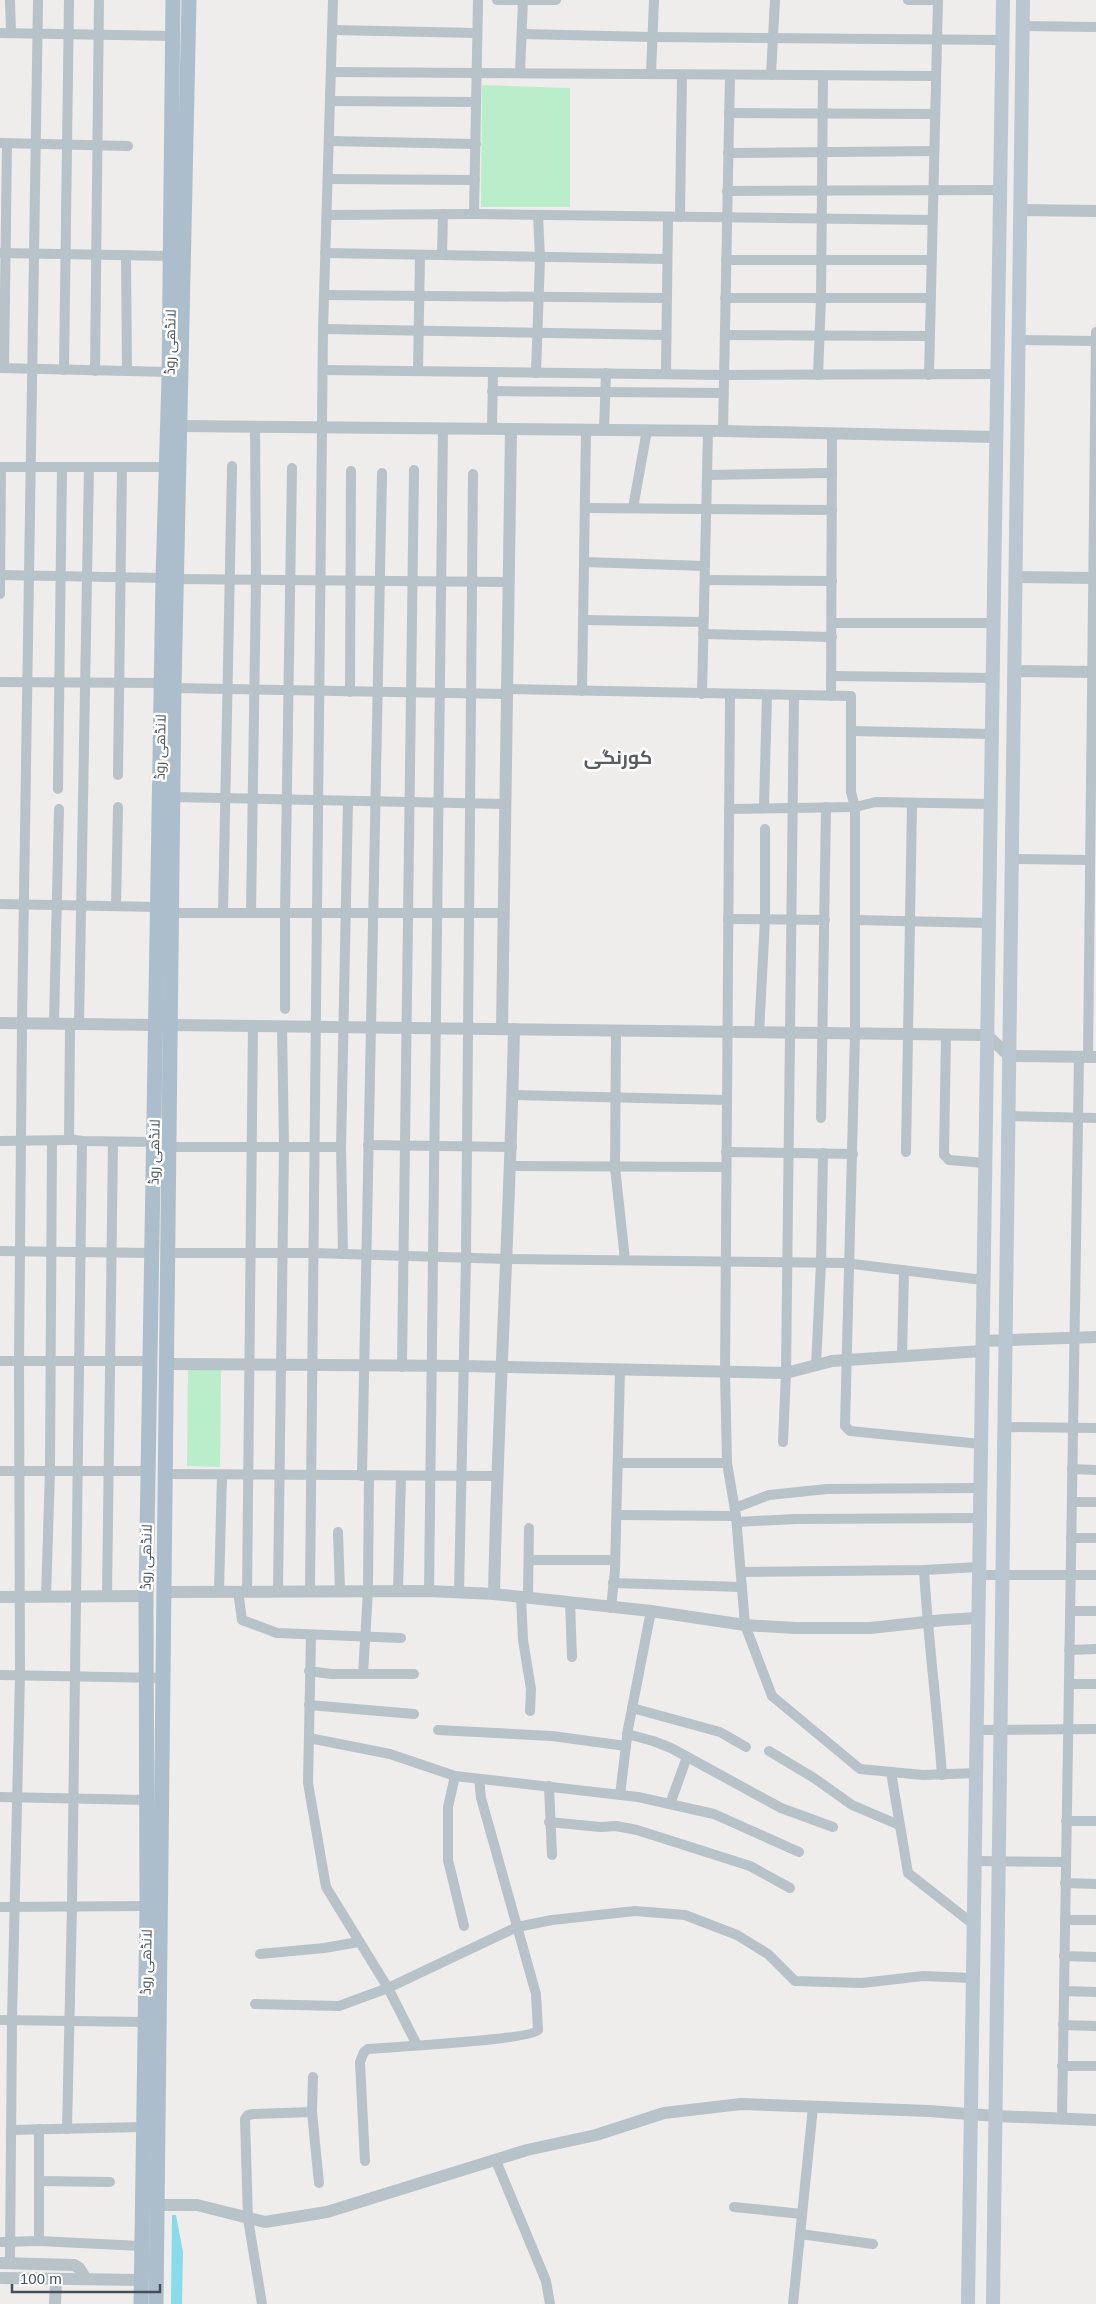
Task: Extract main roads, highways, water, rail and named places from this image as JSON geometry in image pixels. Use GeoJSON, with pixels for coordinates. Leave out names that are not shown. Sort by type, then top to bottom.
{"type":"FeatureCollection","features":[{"type":"Feature","properties":{"kind":"main road","name":"لانڈھی روڈ"},"geometry":{"type":"LineString","coordinates":[[170,578],[166,468],[171,256],[173,0]]}},
{"type":"Feature","properties":{"kind":"main road","name":"لانڈھی روڈ"},"geometry":{"type":"LineString","coordinates":[[141,2304],[147,1906],[146,1596],[154,1142],[163,1025],[170,578],[180,426],[189,0]]}},
{"type":"Feature","properties":{"kind":"main road"},"geometry":{"type":"LineString","coordinates":[[968,2304],[1003,0]]}},
{"type":"Feature","properties":{"kind":"main road"},"geometry":{"type":"LineString","coordinates":[[993,2304],[1023,0]]}},
{"type":"Feature","properties":{"kind":"main road","name":"لانڈھی روڈ"},"geometry":{"type":"LineString","coordinates":[[165,910],[173,797],[168,686]]}},
{"type":"Feature","properties":{"kind":"main road","name":"لانڈھی روڈ"},"geometry":{"type":"LineString","coordinates":[[156,2304],[163,1592],[170,1147],[163,1025]]}},
{"type":"Feature","properties":{"kind":"water"},"geometry":{"type":"Polygon","coordinates":[[[172,2215],[176,2215],[183,2252],[182,2304],[171,2304],[172,2215]]]}},
{"type":"Feature","properties":{"kind":"district","name":"کورنگی"},"geometry":{"type":"Point","coordinates":[618,757]}}]}
